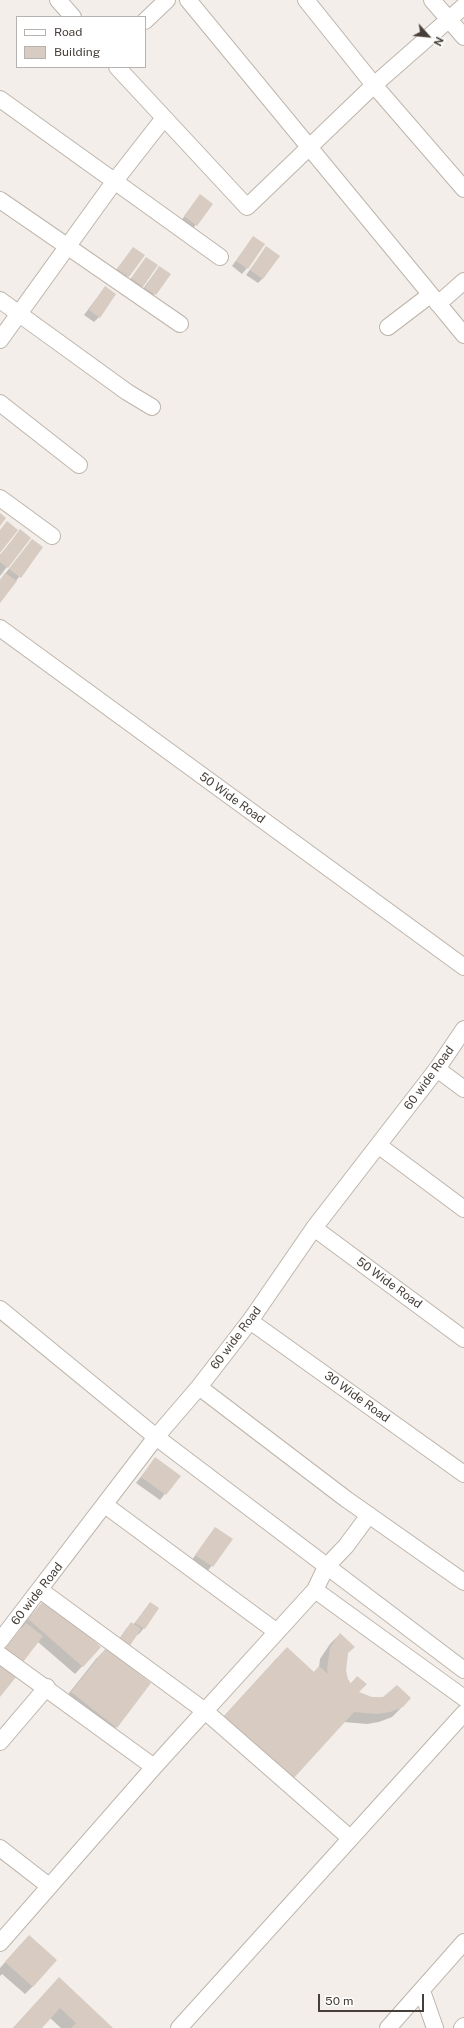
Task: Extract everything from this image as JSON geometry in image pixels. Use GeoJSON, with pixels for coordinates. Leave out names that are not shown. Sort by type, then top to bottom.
{"type":"FeatureCollection","features":[{"type":"Feature","properties":{"kind":"street"},"geometry":{"type":"LineString","coordinates":[[58,0],[72,16]]}},
{"type":"Feature","properties":{"kind":"street"},"geometry":{"type":"LineString","coordinates":[[146,20],[167,0]]}},
{"type":"Feature","properties":{"kind":"street"},"geometry":{"type":"LineString","coordinates":[[188,0],[464,336]]}},
{"type":"Feature","properties":{"kind":"street"},"geometry":{"type":"LineString","coordinates":[[306,0],[374,85],[464,189]]}},
{"type":"Feature","properties":{"kind":"street"},"geometry":{"type":"LineString","coordinates":[[432,0],[464,37]]}},
{"type":"Feature","properties":{"kind":"street"},"geometry":{"type":"LineString","coordinates":[[118,68],[247,207],[374,85],[464,6]]}},
{"type":"Feature","properties":{"kind":"street"},"geometry":{"type":"LineString","coordinates":[[0,99],[220,257]]}},
{"type":"Feature","properties":{"kind":"street"},"geometry":{"type":"LineString","coordinates":[[0,340],[114,182],[164,118]]}},
{"type":"Feature","properties":{"kind":"street"},"geometry":{"type":"LineString","coordinates":[[0,200],[67,248],[180,324]]}},
{"type":"Feature","properties":{"kind":"street"},"geometry":{"type":"LineString","coordinates":[[388,327],[464,281]]}},
{"type":"Feature","properties":{"kind":"street"},"geometry":{"type":"LineString","coordinates":[[0,300],[20,313],[127,392],[152,407]]}},
{"type":"Feature","properties":{"kind":"street"},"geometry":{"type":"LineString","coordinates":[[0,403],[79,465]]}},
{"type":"Feature","properties":{"kind":"street"},"geometry":{"type":"LineString","coordinates":[[0,498],[52,536]]}},
{"type":"Feature","properties":{"kind":"street","name":"50 Wide Road"},"geometry":{"type":"LineString","coordinates":[[0,628],[464,967]]}},
{"type":"Feature","properties":{"kind":"street","name":"60 wide Road"},"geometry":{"type":"LineString","coordinates":[[0,1641],[156,1437],[199,1387],[250,1321],[314,1228],[437,1069],[464,1029]]}},
{"type":"Feature","properties":{"kind":"street"},"geometry":{"type":"LineString","coordinates":[[437,1069],[464,1089]]}},
{"type":"Feature","properties":{"kind":"street"},"geometry":{"type":"LineString","coordinates":[[378,1145],[464,1209]]}},
{"type":"Feature","properties":{"kind":"street","name":"50 Wide Road"},"geometry":{"type":"LineString","coordinates":[[314,1228],[464,1338]]}},
{"type":"Feature","properties":{"kind":"street"},"geometry":{"type":"LineString","coordinates":[[0,1309],[156,1437],[464,1670]]}},
{"type":"Feature","properties":{"kind":"street","name":"30 Wide Road"},"geometry":{"type":"LineString","coordinates":[[250,1321],[464,1474]]}},
{"type":"Feature","properties":{"kind":"street"},"geometry":{"type":"LineString","coordinates":[[199,1387],[369,1516],[464,1582]]}},
{"type":"Feature","properties":{"kind":"street"},"geometry":{"type":"LineString","coordinates":[[105,1505],[277,1632]]}},
{"type":"Feature","properties":{"kind":"street"},"geometry":{"type":"LineString","coordinates":[[0,1943],[154,1767],[316,1590],[326,1567],[346,1546],[369,1516]]}},
{"type":"Feature","properties":{"kind":"street"},"geometry":{"type":"LineString","coordinates":[[40,1590],[205,1711],[350,1838]]}},
{"type":"Feature","properties":{"kind":"street"},"geometry":{"type":"LineString","coordinates":[[316,1590],[464,1698]]}},
{"type":"Feature","properties":{"kind":"street"},"geometry":{"type":"LineString","coordinates":[[0,1655],[154,1767]]}},
{"type":"Feature","properties":{"kind":"street"},"geometry":{"type":"LineString","coordinates":[[0,1742],[46,1688]]}},
{"type":"Feature","properties":{"kind":"street"},"geometry":{"type":"LineString","coordinates":[[179,2028],[464,1713]]}},
{"type":"Feature","properties":{"kind":"street"},"geometry":{"type":"LineString","coordinates":[[0,1848],[49,1886]]}},
{"type":"Feature","properties":{"kind":"street"},"geometry":{"type":"LineString","coordinates":[[388,2028],[464,1942]]}},
{"type":"Feature","properties":{"kind":"street"},"geometry":{"type":"LineString","coordinates":[[422,1991],[435,2028]]}},
{"type":"Feature","properties":{"kind":"building"},"geometry":{"type":"Polygon","coordinates":[[[200,194],[213,204],[197,226],[184,216],[200,194]]]}},
{"type":"Feature","properties":{"kind":"building"},"geometry":{"type":"Polygon","coordinates":[[[253,236],[265,244],[248,269],[236,261],[253,236]]]}},
{"type":"Feature","properties":{"kind":"building"},"geometry":{"type":"Polygon","coordinates":[[[266,246],[280,256],[263,279],[250,270],[266,246]]]}},
{"type":"Feature","properties":{"kind":"building"},"geometry":{"type":"Polygon","coordinates":[[[133,247],[145,255],[129,277],[117,269],[133,247]]]}},
{"type":"Feature","properties":{"kind":"building"},"geometry":{"type":"Polygon","coordinates":[[[146,257],[158,265],[143,287],[131,278],[146,257]]]}},
{"type":"Feature","properties":{"kind":"building"},"geometry":{"type":"Polygon","coordinates":[[[159,266],[171,274],[156,295],[145,288],[159,266]]]}},
{"type":"Feature","properties":{"kind":"building"},"geometry":{"type":"Polygon","coordinates":[[[105,286],[116,294],[100,318],[89,310],[105,286]]]}},
{"type":"Feature","properties":{"kind":"building"},"geometry":{"type":"Polygon","coordinates":[[[0,513],[6,518],[0,526],[0,513]]]}},
{"type":"Feature","properties":{"kind":"building"},"geometry":{"type":"Polygon","coordinates":[[[7,521],[18,530],[0,553],[0,530],[7,521]]]}},
{"type":"Feature","properties":{"kind":"building"},"geometry":{"type":"Polygon","coordinates":[[[20,529],[31,538],[8,568],[0,562],[0,556],[20,529]]]}},
{"type":"Feature","properties":{"kind":"building"},"geometry":{"type":"Polygon","coordinates":[[[32,539],[43,547],[21,578],[9,569],[32,539]]]}},
{"type":"Feature","properties":{"kind":"building"},"geometry":{"type":"Polygon","coordinates":[[[5,573],[17,581],[0,603],[0,580],[5,573]]]}},
{"type":"Feature","properties":{"kind":"building"},"geometry":{"type":"Polygon","coordinates":[[[155,1457],[181,1476],[166,1495],[141,1477],[155,1457]]]}},
{"type":"Feature","properties":{"kind":"building"},"geometry":{"type":"Polygon","coordinates":[[[215,1527],[233,1539],[213,1567],[195,1555],[215,1527]]]}},
{"type":"Feature","properties":{"kind":"building"},"geometry":{"type":"Polygon","coordinates":[[[46,1598],[101,1647],[83,1667],[28,1619],[46,1598]]]}},
{"type":"Feature","properties":{"kind":"building"},"geometry":{"type":"Polygon","coordinates":[[[150,1602],[159,1608],[145,1629],[135,1623],[150,1602]]]}},
{"type":"Feature","properties":{"kind":"building"},"geometry":{"type":"Polygon","coordinates":[[[131,1622],[141,1629],[129,1647],[119,1640],[131,1622]]]}},
{"type":"Feature","properties":{"kind":"building"},"geometry":{"type":"Polygon","coordinates":[[[26,1623],[43,1636],[20,1666],[3,1653],[26,1623]]]}},
{"type":"Feature","properties":{"kind":"building"},"geometry":{"type":"Polygon","coordinates":[[[340,1633],[355,1647],[348,1653],[346,1671],[348,1679],[351,1684],[357,1676],[367,1684],[359,1692],[372,1697],[383,1697],[397,1685],[411,1698],[403,1707],[390,1712],[377,1714],[354,1712],[293,1779],[224,1716],[287,1647],[314,1672],[319,1666],[328,1674],[327,1669],[330,1648],[340,1633]]]}},
{"type":"Feature","properties":{"kind":"building"},"geometry":{"type":"Polygon","coordinates":[[[106,1648],[151,1683],[117,1728],[71,1692],[106,1648]]]}},
{"type":"Feature","properties":{"kind":"building"},"geometry":{"type":"Polygon","coordinates":[[[0,1665],[16,1677],[0,1697],[0,1665]]]}},
{"type":"Feature","properties":{"kind":"building"},"geometry":{"type":"Polygon","coordinates":[[[29,1935],[57,1960],[33,1987],[5,1962],[29,1935]]]}},
{"type":"Feature","properties":{"kind":"building"},"geometry":{"type":"Polygon","coordinates":[[[59,1977],[113,2028],[71,2028],[76,2023],[60,2008],[42,2028],[13,2028],[59,1977]]]}}]}
